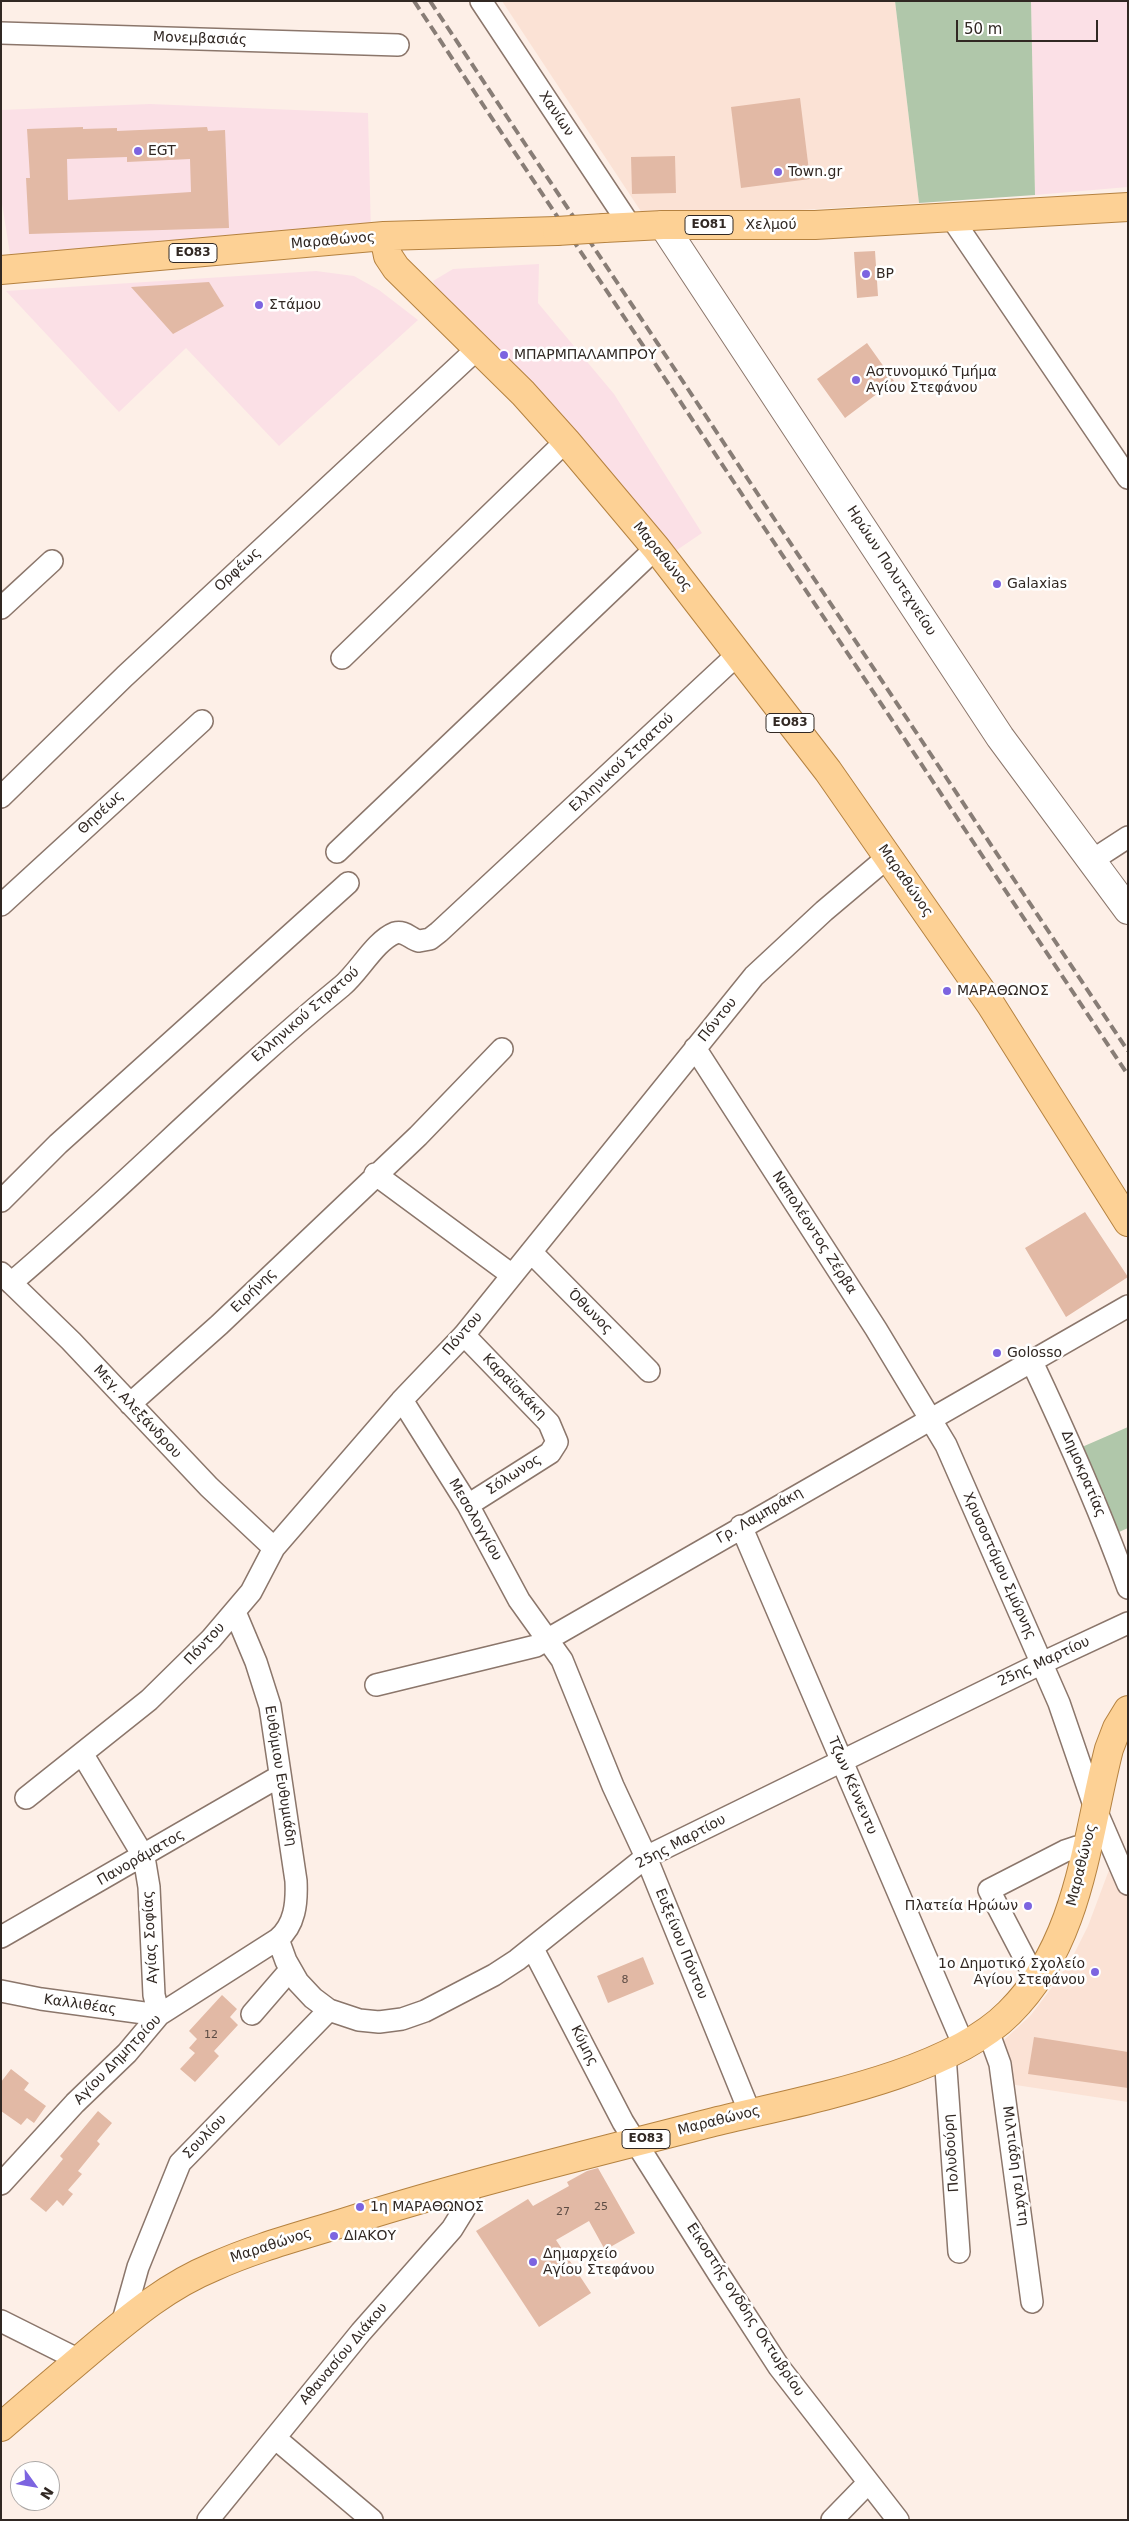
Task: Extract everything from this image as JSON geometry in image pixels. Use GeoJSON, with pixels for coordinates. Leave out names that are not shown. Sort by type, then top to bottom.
{"type":"FeatureCollection","features":[{"type":"Feature","properties":{"kind":"main road","name":"Χελμού"},"geometry":{"type":"LineString","coordinates":[[384,236],[558,231],[664,225],[815,225],[1128,207]]}},
{"type":"Feature","properties":{"kind":"main road","name":"Μαραθώνος"},"geometry":{"type":"LineString","coordinates":[[1,270],[384,236],[388,256],[396,268],[478,348],[566,441],[656,548],[828,771],[991,1005],[1128,1222]]}},
{"type":"Feature","properties":{"kind":"main road","name":"Μαραθώνος"},"geometry":{"type":"LineString","coordinates":[[1,2427],[122,2324],[182,2282],[232,2258],[470,2184],[896,2074],[954,2050],[988,2031],[1010,2012],[1036,1980],[1057,1943],[1068,1918],[1076,1897],[1095,1808],[1113,1737],[1128,1710]]}},
{"type":"Feature","properties":{"kind":"street","name":"Χανίων"},"geometry":{"type":"LineString","coordinates":[[481,1],[631,227]]}},
{"type":"Feature","properties":{"kind":"street","name":"Μονεμβασιάς"},"geometry":{"type":"LineString","coordinates":[[1,33],[398,45]]}},
{"type":"Feature","properties":{"kind":"street"},"geometry":{"type":"LineString","coordinates":[[951,217],[1128,478]]}},
{"type":"Feature","properties":{"kind":"street","name":"Ηρώων Πολυτεχνείου"},"geometry":{"type":"LineString","coordinates":[[664,225],[1000,737],[1128,910]]}},
{"type":"Feature","properties":{"kind":"street","name":"Ορφέως"},"geometry":{"type":"LineString","coordinates":[[1,797],[125,676],[478,348]]}},
{"type":"Feature","properties":{"kind":"street"},"geometry":{"type":"LineString","coordinates":[[342,658],[566,441]]}},
{"type":"Feature","properties":{"kind":"street"},"geometry":{"type":"LineString","coordinates":[[337,852],[656,548]]}},
{"type":"Feature","properties":{"kind":"street"},"geometry":{"type":"LineString","coordinates":[[1,608],[52,561]]}},
{"type":"Feature","properties":{"kind":"street","name":"Ελληνικού Στρατού"},"geometry":{"type":"LineString","coordinates":[[6,1278],[126,1181],[240,1073],[350,979],[382,942],[397,932],[402,932],[419,941],[430,938],[439,932],[738,654]]}},
{"type":"Feature","properties":{"kind":"street","name":"Θησέως"},"geometry":{"type":"LineString","coordinates":[[1,905],[202,721]]}},
{"type":"Feature","properties":{"kind":"street"},"geometry":{"type":"LineString","coordinates":[[1091,862],[1128,838]]}},
{"type":"Feature","properties":{"kind":"street","name":"Πόντου"},"geometry":{"type":"LineString","coordinates":[[26,1798],[83,1755],[149,1700],[190,1660],[234,1612],[251,1592],[274,1548],[402,1400],[464,1335],[754,976],[824,911],[888,856]]}},
{"type":"Feature","properties":{"kind":"street"},"geometry":{"type":"LineString","coordinates":[[1,1200],[58,1144],[348,883]]}},
{"type":"Feature","properties":{"kind":"street","name":"Ναπολέοντος Ζέρβα"},"geometry":{"type":"LineString","coordinates":[[694,1048],[931,1418]]}},
{"type":"Feature","properties":{"kind":"street","name":"Ειρήνης"},"geometry":{"type":"LineString","coordinates":[[130,1404],[219,1324],[375,1174],[448,1108],[502,1049]]}},
{"type":"Feature","properties":{"kind":"street"},"geometry":{"type":"LineString","coordinates":[[375,1174],[512,1275]]}},
{"type":"Feature","properties":{"kind":"street","name":"Όθωνος"},"geometry":{"type":"LineString","coordinates":[[531,1252],[649,1371]]}},
{"type":"Feature","properties":{"kind":"street","name":"Μεγ. Αλεξάνδρου"},"geometry":{"type":"LineString","coordinates":[[6,1278],[209,1487],[274,1548]]}},
{"type":"Feature","properties":{"kind":"street","name":"Γρ. Λαμπράκη"},"geometry":{"type":"LineString","coordinates":[[376,1684],[525,1650],[547,1640],[741,1526],[1128,1306]]}},
{"type":"Feature","properties":{"kind":"street","name":"Καραϊσκάκη"},"geometry":{"type":"LineString","coordinates":[[464,1335],[549,1424],[557,1442]]}},
{"type":"Feature","properties":{"kind":"street","name":"Δημοκρατίας"},"geometry":{"type":"LineString","coordinates":[[1032,1362],[1082,1469],[1128,1588]]}},
{"type":"Feature","properties":{"kind":"street","name":"Μεσολογγίου"},"geometry":{"type":"LineString","coordinates":[[402,1400],[468,1505],[520,1600],[547,1640]]}},
{"type":"Feature","properties":{"kind":"street","name":"Χρυσοστόμου Σμύρνης"},"geometry":{"type":"LineString","coordinates":[[931,1418],[954,1463],[1068,1724],[1095,1808],[1128,1884]]}},
{"type":"Feature","properties":{"kind":"street","name":"Σόλωνος"},"geometry":{"type":"LineString","coordinates":[[468,1505],[550,1453],[557,1442]]}},
{"type":"Feature","properties":{"kind":"street","name":"Τζων Κέννεντυ"},"geometry":{"type":"LineString","coordinates":[[741,1526],[841,1761],[954,2050]]}},
{"type":"Feature","properties":{"kind":"street","name":"Ευθύμιου Ευθυμιάδη"},"geometry":{"type":"LineString","coordinates":[[234,1612],[256,1662],[270,1706],[297,1897],[290,1925],[278,1940]]}},
{"type":"Feature","properties":{"kind":"street","name":"25ης Μαρτίου"},"geometry":{"type":"LineString","coordinates":[[278,1940],[290,1970],[306,1991],[329,2010],[367,2021],[379,2022],[402,2019],[443,2002],[494,1975],[533,1949],[646,1857],[1042,1663],[1128,1623]]}},
{"type":"Feature","properties":{"kind":"street","name":"Ευξείνου Πόντου"},"geometry":{"type":"LineString","coordinates":[[547,1640],[562,1660],[613,1786],[646,1857],[750,2113]]}},
{"type":"Feature","properties":{"kind":"street","name":"Αγίας Σοφίας"},"geometry":{"type":"LineString","coordinates":[[83,1755],[144,1857],[149,1887],[154,1994],[159,2015]]}},
{"type":"Feature","properties":{"kind":"street","name":"Πανοράματος"},"geometry":{"type":"LineString","coordinates":[[1,1937],[144,1857],[280,1776]]}},
{"type":"Feature","properties":{"kind":"street"},"geometry":{"type":"LineString","coordinates":[[1036,1980],[989,1890],[1065,1851],[1086,1848]]}},
{"type":"Feature","properties":{"kind":"street","name":"Αγίου Δημητρίου"},"geometry":{"type":"LineString","coordinates":[[5,2171],[132,2047],[159,2015],[278,1940]]}},
{"type":"Feature","properties":{"kind":"street","name":"Κύμης"},"geometry":{"type":"LineString","coordinates":[[533,1949],[636,2142]]}},
{"type":"Feature","properties":{"kind":"street"},"geometry":{"type":"LineString","coordinates":[[252,2014],[290,1970]]}},
{"type":"Feature","properties":{"kind":"street","name":"Καλλιθέας"},"geometry":{"type":"LineString","coordinates":[[1,1991],[41,1999],[159,2015]]}},
{"type":"Feature","properties":{"kind":"street","name":"Σουλίου"},"geometry":{"type":"LineString","coordinates":[[122,2324],[138,2266],[180,2163],[329,2010]]}},
{"type":"Feature","properties":{"kind":"street","name":"Μιλτιάδη Γαλάτη"},"geometry":{"type":"LineString","coordinates":[[988,2031],[1000,2064],[1032,2302]]}},
{"type":"Feature","properties":{"kind":"street","name":"Πολυδούρη"},"geometry":{"type":"LineString","coordinates":[[954,2050],[959,2252]]}},
{"type":"Feature","properties":{"kind":"street","name":"Εικοστής ογδόης Οκτωβρίου"},"geometry":{"type":"LineString","coordinates":[[636,2142],[779,2367],[898,2520]]}},
{"type":"Feature","properties":{"kind":"street","name":"Αθανασίου Διάκου"},"geometry":{"type":"LineString","coordinates":[[208,2520],[361,2332],[452,2229],[468,2203],[470,2184]]}},
{"type":"Feature","properties":{"kind":"street"},"geometry":{"type":"LineString","coordinates":[[5,2324],[79,2360]]}},
{"type":"Feature","properties":{"kind":"street"},"geometry":{"type":"LineString","coordinates":[[275,2438],[372,2520]]}},
{"type":"Feature","properties":{"kind":"street"},"geometry":{"type":"LineString","coordinates":[[832,2520],[868,2483]]}},
{"type":"Feature","properties":{"kind":"shaded area"},"geometry":{"type":"Polygon","coordinates":[[[502,1],[895,1],[919,203],[646,219],[502,1]]]}},
{"type":"Feature","properties":{"kind":"shaded area"},"geometry":{"type":"Polygon","coordinates":[[[1031,1],[1128,1],[1128,187],[1035,195],[1031,1]]]}},
{"type":"Feature","properties":{"kind":"shaded area"},"geometry":{"type":"Polygon","coordinates":[[[150,104],[368,113],[371,234],[10,254],[1,197],[1,110],[150,104]]]}},
{"type":"Feature","properties":{"kind":"shaded area"},"geometry":{"type":"Polygon","coordinates":[[[539,264],[538,303],[614,394],[702,533],[671,554],[444,305],[433,281],[453,269],[539,264]]]}},
{"type":"Feature","properties":{"kind":"shaded area"},"geometry":{"type":"Polygon","coordinates":[[[316,271],[354,276],[379,290],[418,320],[279,446],[186,348],[119,412],[6,291],[316,271]]]}},
{"type":"Feature","properties":{"kind":"shaded area","name":"1ο Δημοτικό Σχολείο Αγίου Στεφάνου"},"geometry":{"type":"Polygon","coordinates":[[[1115,1868],[1128,1896],[1128,2102],[1009,2084],[1003,2041],[1031,2015],[1072,1958],[1088,1926],[1109,1870],[1115,1868]]]}},
{"type":"Feature","properties":{"kind":"green space"},"geometry":{"type":"Polygon","coordinates":[[[895,1],[1031,1],[1035,195],[919,203],[895,1]]]}},
{"type":"Feature","properties":{"kind":"green space"},"geometry":{"type":"Polygon","coordinates":[[[1128,1427],[1128,1528],[1119,1532],[1082,1447],[1128,1427]]]}},
{"type":"Feature","properties":{"kind":"building"},"geometry":{"type":"Polygon","coordinates":[[[800,98],[810,179],[741,188],[731,107],[800,98]]]}},
{"type":"Feature","properties":{"kind":"building"},"geometry":{"type":"Polygon","coordinates":[[[83,127],[83,129],[117,128],[117,131],[207,127],[208,131],[225,130],[229,228],[29,234],[26,178],[30,178],[27,129],[83,127]],[[127,157],[67,159],[68,200],[191,192],[190,159],[127,162],[127,157]]]}},
{"type":"Feature","properties":{"kind":"building"},"geometry":{"type":"Polygon","coordinates":[[[675,156],[676,193],[632,194],[631,157],[675,156]]]}},
{"type":"Feature","properties":{"kind":"building","name":"BP"},"geometry":{"type":"Polygon","coordinates":[[[875,251],[878,296],[857,298],[854,252],[875,251]]]}},
{"type":"Feature","properties":{"kind":"building"},"geometry":{"type":"Polygon","coordinates":[[[209,282],[224,306],[173,334],[131,287],[209,282]]]}},
{"type":"Feature","properties":{"kind":"building","name":"Αστυνομικό Τμήμα Αγίου Στεφάνου"},"geometry":{"type":"Polygon","coordinates":[[[867,343],[894,381],[845,418],[817,379],[867,343]]]}},
{"type":"Feature","properties":{"kind":"building"},"geometry":{"type":"Polygon","coordinates":[[[1085,1212],[1128,1277],[1066,1317],[1025,1248],[1085,1212]]]}},
{"type":"Feature","properties":{"kind":"building"},"geometry":{"type":"Polygon","coordinates":[[[643,1957],[654,1984],[608,2003],[597,1976],[643,1957]]]}},
{"type":"Feature","properties":{"kind":"building"},"geometry":{"type":"Polygon","coordinates":[[[222,1995],[237,2009],[230,2017],[238,2025],[214,2051],[219,2056],[195,2082],[180,2069],[195,2053],[189,2048],[197,2039],[189,2031],[222,1995]]]}},
{"type":"Feature","properties":{"kind":"building"},"geometry":{"type":"Polygon","coordinates":[[[1034,2037],[1128,2052],[1128,2088],[1028,2074],[1034,2037]]]}},
{"type":"Feature","properties":{"kind":"building"},"geometry":{"type":"Polygon","coordinates":[[[11,2069],[29,2083],[24,2090],[46,2106],[34,2123],[27,2118],[21,2125],[1,2111],[1,2082],[11,2069]]]}},
{"type":"Feature","properties":{"kind":"building"},"geometry":{"type":"Polygon","coordinates":[[[98,2111],[112,2123],[97,2141],[100,2144],[78,2171],[82,2174],[68,2190],[73,2194],[63,2206],[57,2200],[46,2212],[30,2199],[63,2159],[60,2156],[98,2111]]]}},
{"type":"Feature","properties":{"kind":"building","name":"Δημαρχείο Αγίου Στεφάνου"},"geometry":{"type":"Polygon","coordinates":[[[598,2168],[635,2233],[605,2250],[589,2221],[556,2240],[591,2293],[539,2327],[476,2231],[528,2199],[533,2206],[569,2186],[567,2182],[587,2171],[598,2168]]]}},
{"type":"Feature","properties":{"kind":"railway"},"geometry":{"type":"LineString","coordinates":[[414,1],[1128,1075]]}},
{"type":"Feature","properties":{"kind":"railway"},"geometry":{"type":"LineString","coordinates":[[430,1],[1128,1051]]}},
{"type":"Feature","properties":{"kind":"place","name":"EGT"},"geometry":{"type":"Point","coordinates":[138,151]}},
{"type":"Feature","properties":{"kind":"place","name":"Town.gr"},"geometry":{"type":"Point","coordinates":[778,172]}},
{"type":"Feature","properties":{"kind":"place","name":"BP"},"geometry":{"type":"Point","coordinates":[866,274]}},
{"type":"Feature","properties":{"kind":"place","name":"Στάμου"},"geometry":{"type":"Point","coordinates":[259,305]}},
{"type":"Feature","properties":{"kind":"place","name":"ΜΠΑΡΜΠΑΛΑΜΠΡΟΥ"},"geometry":{"type":"Point","coordinates":[504,355]}},
{"type":"Feature","properties":{"kind":"place","name":"Αστυνομικό Τμήμα Αγίου Στεφάνου"},"geometry":{"type":"Point","coordinates":[856,380]}},
{"type":"Feature","properties":{"kind":"place","name":"Galaxias"},"geometry":{"type":"Point","coordinates":[997,584]}},
{"type":"Feature","properties":{"kind":"place","name":"ΜΑΡΑΘΩΝΟΣ"},"geometry":{"type":"Point","coordinates":[947,991]}},
{"type":"Feature","properties":{"kind":"place","name":"Golosso"},"geometry":{"type":"Point","coordinates":[997,1353]}},
{"type":"Feature","properties":{"kind":"place","name":"Πλατεία Ηρώων"},"geometry":{"type":"Point","coordinates":[1028,1906]}},
{"type":"Feature","properties":{"kind":"place","name":"1ο Δημοτικό Σχολείο Αγίου Στεφάνου"},"geometry":{"type":"Point","coordinates":[1095,1972]}},
{"type":"Feature","properties":{"kind":"place","name":"1η ΜΑΡΑΘΩΝΟΣ"},"geometry":{"type":"Point","coordinates":[360,2207]}},
{"type":"Feature","properties":{"kind":"place","name":"ΔΙΑΚΟΥ"},"geometry":{"type":"Point","coordinates":[334,2236]}},
{"type":"Feature","properties":{"kind":"place","name":"Δημαρχείο Αγίου Στεφάνου"},"geometry":{"type":"Point","coordinates":[533,2262]}}]}
